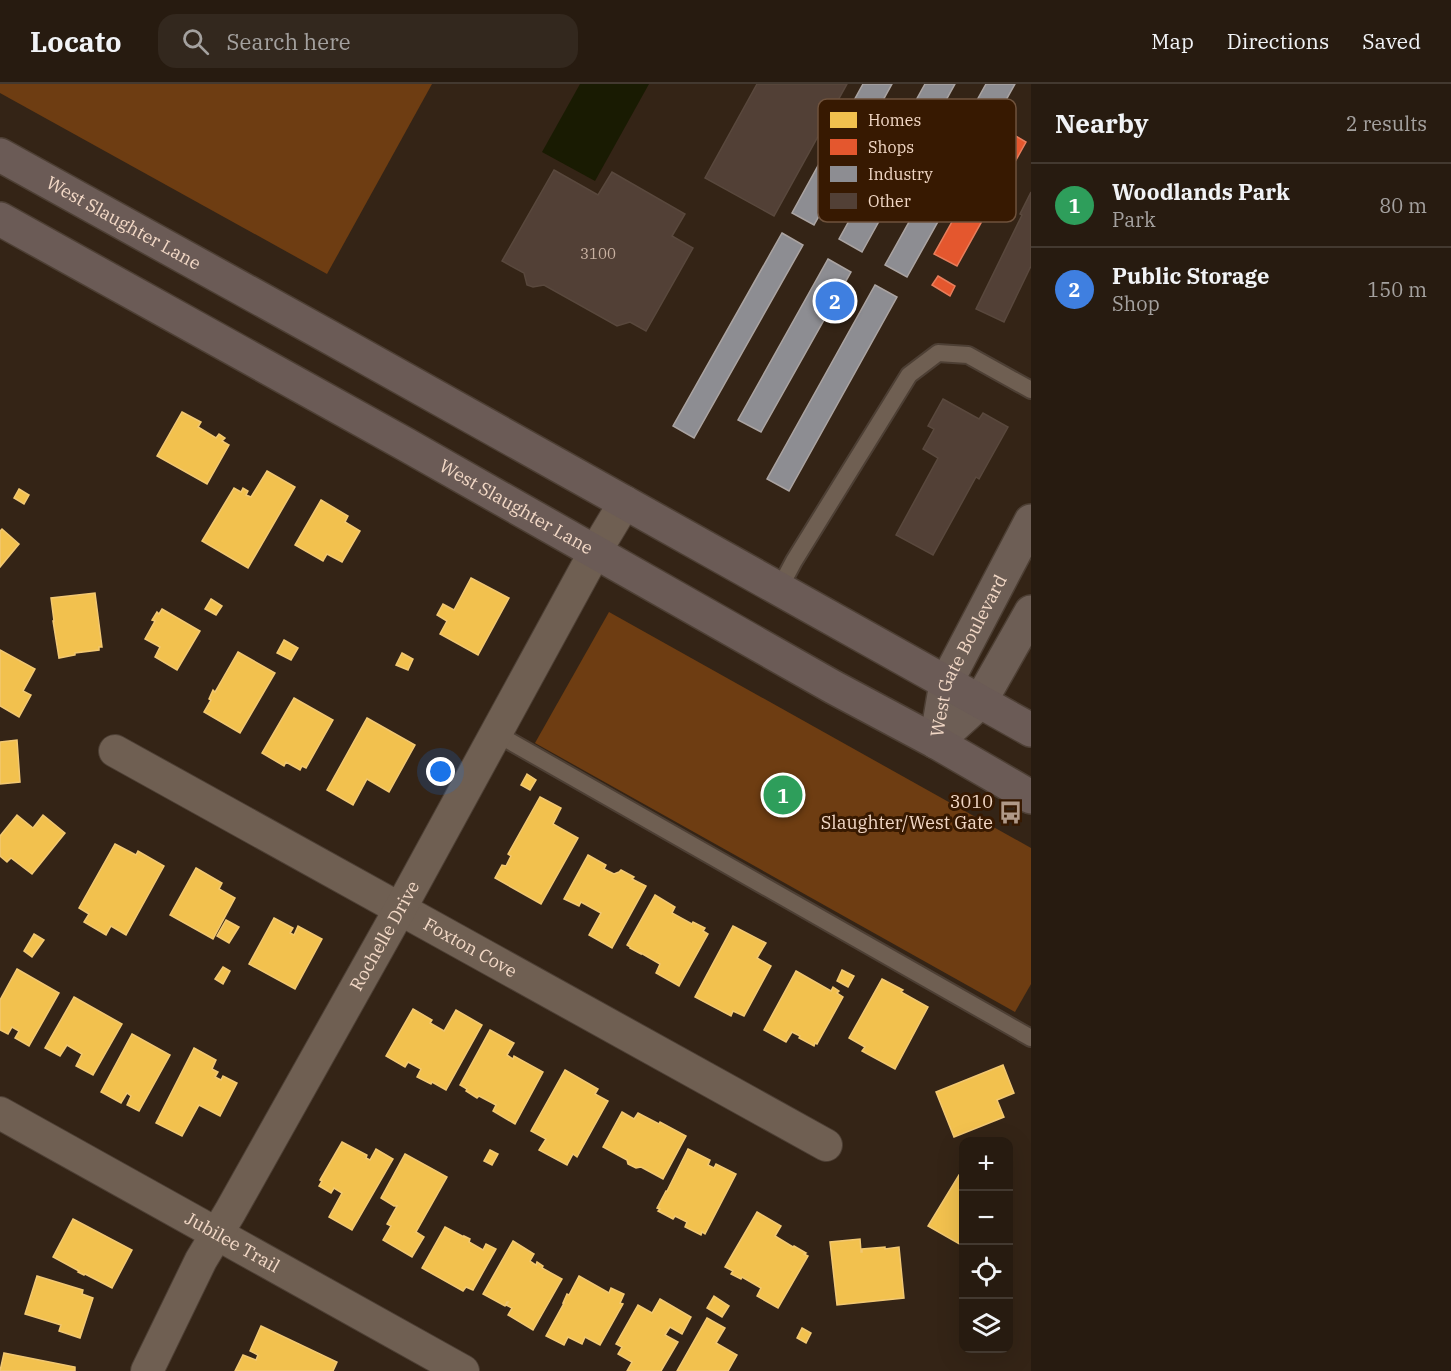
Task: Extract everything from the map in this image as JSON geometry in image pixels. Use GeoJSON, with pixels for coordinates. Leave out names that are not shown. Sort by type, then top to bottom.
{"type":"FeatureCollection","features":[{"type":"Feature","properties":{"kind":"main road","name":"West Slaughter Lane"},"geometry":{"type":"LineString","coordinates":[[0,155],[1031,730]]}},
{"type":"Feature","properties":{"kind":"main road","name":"West Slaughter Lane"},"geometry":{"type":"LineString","coordinates":[[0,219],[1031,797]]}},
{"type":"Feature","properties":{"kind":"main road","name":"West Gate Boulevard"},"geometry":{"type":"LineString","coordinates":[[936,742],[946,683],[1031,521]]}},
{"type":"Feature","properties":{"kind":"main road","name":"West Gate Boulevard"},"geometry":{"type":"LineString","coordinates":[[936,742],[980,702],[1031,612]]}},
{"type":"Feature","properties":{"kind":"street","name":"Rochelle Drive"},"geometry":{"type":"LineString","coordinates":[[147,1371],[201,1260],[400,909],[595,552],[625,502]]}},
{"type":"Feature","properties":{"kind":"street","name":"Foxton Cove"},"geometry":{"type":"LineString","coordinates":[[115,751],[826,1145]]}},
{"type":"Feature","properties":{"kind":"street","name":"Jubilee Trail"},"geometry":{"type":"LineString","coordinates":[[0,1113],[463,1371]]}},
{"type":"Feature","properties":{"kind":"lane"},"geometry":{"type":"LineString","coordinates":[[778,589],[909,375],[938,353],[968,355],[1031,389]]}},
{"type":"Feature","properties":{"kind":"lane"},"geometry":{"type":"LineString","coordinates":[[497,734],[1031,1038]]}},
{"type":"Feature","properties":{"kind":"shaded area"},"geometry":{"type":"Polygon","coordinates":[[[0,84],[432,84],[327,274],[0,93],[0,84]]]}},
{"type":"Feature","properties":{"kind":"shaded area"},"geometry":{"type":"Polygon","coordinates":[[[580,84],[649,84],[595,181],[542,152],[580,84]]]}},
{"type":"Feature","properties":{"kind":"shaded area"},"geometry":{"type":"Polygon","coordinates":[[[609,612],[1031,848],[1031,984],[1015,1012],[535,743],[609,612]]]}},
{"type":"Feature","properties":{"kind":"building: Homes"},"geometry":{"type":"Polygon","coordinates":[[[182,412],[201,422],[198,427],[216,438],[219,434],[225,438],[222,441],[229,445],[207,484],[157,456],[182,412]]]}},
{"type":"Feature","properties":{"kind":"building: Homes"},"geometry":{"type":"Polygon","coordinates":[[[267,471],[295,487],[248,568],[202,541],[234,488],[241,492],[243,488],[248,491],[246,495],[251,497],[267,471]]]}},
{"type":"Feature","properties":{"kind":"building: Homes"},"geometry":{"type":"Polygon","coordinates":[[[19,489],[29,495],[24,504],[14,498],[19,489]]]}},
{"type":"Feature","properties":{"kind":"building: Homes"},"geometry":{"type":"Polygon","coordinates":[[[321,500],[348,516],[345,522],[360,531],[342,562],[327,554],[323,561],[295,545],[321,500]]]}},
{"type":"Feature","properties":{"kind":"building: Homes"},"geometry":{"type":"Polygon","coordinates":[[[2,529],[19,544],[0,567],[0,531],[2,529]]]}},
{"type":"Feature","properties":{"kind":"building: Homes"},"geometry":{"type":"Polygon","coordinates":[[[471,578],[509,598],[478,655],[440,634],[447,621],[437,615],[443,604],[454,610],[471,578]]]}},
{"type":"Feature","properties":{"kind":"building: Homes"},"geometry":{"type":"Polygon","coordinates":[[[95,593],[102,647],[99,647],[99,650],[59,658],[51,598],[95,593]]]}},
{"type":"Feature","properties":{"kind":"building: Homes"},"geometry":{"type":"Polygon","coordinates":[[[211,599],[222,606],[216,615],[205,609],[211,599]]]}},
{"type":"Feature","properties":{"kind":"building: Homes"},"geometry":{"type":"Polygon","coordinates":[[[162,609],[200,631],[177,670],[155,657],[160,647],[145,639],[155,621],[152,620],[162,609]]]}},
{"type":"Feature","properties":{"kind":"building: Homes"},"geometry":{"type":"Polygon","coordinates":[[[284,640],[298,648],[291,660],[277,653],[284,640]]]}},
{"type":"Feature","properties":{"kind":"building: Homes"},"geometry":{"type":"Polygon","coordinates":[[[0,650],[35,669],[23,691],[31,695],[19,717],[0,706],[0,650]]]}},
{"type":"Feature","properties":{"kind":"building: Homes"},"geometry":{"type":"Polygon","coordinates":[[[238,652],[275,673],[240,733],[204,712],[211,700],[209,699],[213,690],[215,692],[238,652]]]}},
{"type":"Feature","properties":{"kind":"building: Homes"},"geometry":{"type":"Polygon","coordinates":[[[402,653],[413,659],[408,670],[396,665],[402,653]]]}},
{"type":"Feature","properties":{"kind":"building: Homes"},"geometry":{"type":"Polygon","coordinates":[[[294,698],[333,720],[306,768],[302,766],[300,770],[286,762],[284,766],[262,753],[294,698]]]}},
{"type":"Feature","properties":{"kind":"building: Homes"},"geometry":{"type":"Polygon","coordinates":[[[367,718],[415,745],[389,792],[367,779],[353,805],[327,790],[367,718]]]}},
{"type":"Feature","properties":{"kind":"building: Homes"},"geometry":{"type":"Polygon","coordinates":[[[17,740],[20,782],[0,784],[0,742],[17,740]]]}},
{"type":"Feature","properties":{"kind":"building: Homes"},"geometry":{"type":"Polygon","coordinates":[[[527,774],[536,780],[530,790],[521,785],[527,774]]]}},
{"type":"Feature","properties":{"kind":"building: Homes"},"geometry":{"type":"Polygon","coordinates":[[[540,797],[561,808],[553,824],[578,838],[541,904],[495,878],[502,865],[506,866],[511,856],[508,854],[540,797]]]}},
{"type":"Feature","properties":{"kind":"building: Homes"},"geometry":{"type":"Polygon","coordinates":[[[17,815],[33,828],[43,815],[65,833],[32,874],[11,858],[7,862],[0,856],[0,836],[17,815]]]}},
{"type":"Feature","properties":{"kind":"building: Homes"},"geometry":{"type":"Polygon","coordinates":[[[115,844],[136,855],[138,851],[164,866],[126,935],[111,926],[106,935],[84,922],[89,914],[79,908],[115,844]]]}},
{"type":"Feature","properties":{"kind":"building: Homes"},"geometry":{"type":"Polygon","coordinates":[[[588,855],[606,865],[604,869],[614,874],[621,870],[646,886],[612,948],[589,935],[601,913],[581,902],[579,906],[564,899],[588,855]]]}},
{"type":"Feature","properties":{"kind":"building: Homes"},"geometry":{"type":"Polygon","coordinates":[[[196,868],[222,883],[219,889],[235,898],[213,939],[170,915],[196,868]]]}},
{"type":"Feature","properties":{"kind":"building: Homes"},"geometry":{"type":"Polygon","coordinates":[[[655,895],[675,907],[672,913],[705,928],[703,931],[708,934],[679,986],[656,973],[660,964],[627,945],[655,895]]]}},
{"type":"Feature","properties":{"kind":"building: Homes"},"geometry":{"type":"Polygon","coordinates":[[[274,918],[293,928],[290,933],[294,935],[298,926],[322,939],[295,989],[249,964],[274,918]]]}},
{"type":"Feature","properties":{"kind":"building: Homes"},"geometry":{"type":"Polygon","coordinates":[[[226,920],[239,927],[229,943],[217,936],[226,920]]]}},
{"type":"Feature","properties":{"kind":"building: Homes"},"geometry":{"type":"Polygon","coordinates":[[[733,926],[766,943],[757,958],[771,966],[744,1016],[733,1011],[731,1016],[695,997],[733,926]]]}},
{"type":"Feature","properties":{"kind":"building: Homes"},"geometry":{"type":"Polygon","coordinates":[[[34,934],[44,940],[32,957],[24,951],[34,934]]]}},
{"type":"Feature","properties":{"kind":"building: Homes"},"geometry":{"type":"Polygon","coordinates":[[[223,967],[230,971],[223,984],[215,979],[223,967]]]}},
{"type":"Feature","properties":{"kind":"building: Homes"},"geometry":{"type":"Polygon","coordinates":[[[17,969],[59,993],[29,1046],[15,1038],[19,1031],[12,1027],[8,1034],[0,1030],[0,1000],[17,969]]]}},
{"type":"Feature","properties":{"kind":"building: Homes"},"geometry":{"type":"Polygon","coordinates":[[[842,970],[854,976],[848,987],[837,981],[842,970]]]}},
{"type":"Feature","properties":{"kind":"building: Homes"},"geometry":{"type":"Polygon","coordinates":[[[796,971],[831,991],[833,987],[843,997],[814,1046],[792,1032],[786,1042],[764,1030],[796,971]]]}},
{"type":"Feature","properties":{"kind":"building: Homes"},"geometry":{"type":"Polygon","coordinates":[[[882,979],[928,1007],[895,1069],[862,1051],[865,1047],[849,1038],[882,979]]]}},
{"type":"Feature","properties":{"kind":"building: Homes"},"geometry":{"type":"Polygon","coordinates":[[[74,997],[122,1024],[93,1075],[76,1066],[82,1054],[67,1045],[60,1056],[45,1048],[74,997]]]}},
{"type":"Feature","properties":{"kind":"building: Homes"},"geometry":{"type":"Polygon","coordinates":[[[413,1009],[432,1020],[430,1023],[444,1031],[456,1010],[482,1025],[446,1090],[417,1077],[421,1069],[408,1062],[405,1067],[386,1056],[413,1009]]]}},
{"type":"Feature","properties":{"kind":"building: Homes"},"geometry":{"type":"Polygon","coordinates":[[[490,1030],[514,1043],[507,1055],[513,1059],[514,1056],[543,1072],[515,1124],[493,1111],[496,1105],[479,1096],[477,1098],[460,1085],[490,1030]]]}},
{"type":"Feature","properties":{"kind":"building: Homes"},"geometry":{"type":"Polygon","coordinates":[[[132,1034],[170,1055],[139,1111],[127,1105],[131,1096],[127,1093],[121,1103],[101,1092],[132,1034]]]}},
{"type":"Feature","properties":{"kind":"building: Homes"},"geometry":{"type":"Polygon","coordinates":[[[194,1048],[216,1060],[212,1069],[218,1072],[215,1077],[221,1080],[223,1076],[237,1083],[220,1116],[199,1105],[182,1136],[156,1123],[194,1048]]]}},
{"type":"Feature","properties":{"kind":"building: Homes"},"geometry":{"type":"Polygon","coordinates":[[[1003,1065],[1014,1093],[997,1100],[1004,1117],[954,1137],[936,1092],[1003,1065]]]}},
{"type":"Feature","properties":{"kind":"building: Homes"},"geometry":{"type":"Polygon","coordinates":[[[565,1070],[598,1089],[595,1094],[608,1101],[577,1157],[573,1154],[567,1165],[539,1150],[546,1139],[531,1131],[565,1070]]]}},
{"type":"Feature","properties":{"kind":"building: Homes"},"geometry":{"type":"Polygon","coordinates":[[[622,1112],[634,1119],[638,1113],[686,1136],[663,1179],[641,1167],[636,1168],[628,1164],[627,1160],[603,1147],[622,1112]]]}},
{"type":"Feature","properties":{"kind":"building: Homes"},"geometry":{"type":"Polygon","coordinates":[[[342,1142],[367,1155],[366,1158],[370,1160],[376,1149],[393,1159],[352,1230],[329,1217],[342,1193],[334,1188],[331,1193],[319,1186],[322,1181],[320,1180],[342,1142]]]}},
{"type":"Feature","properties":{"kind":"building: Homes"},"geometry":{"type":"Polygon","coordinates":[[[688,1149],[710,1160],[708,1165],[714,1168],[716,1164],[736,1174],[705,1234],[702,1232],[701,1235],[685,1227],[687,1222],[675,1216],[673,1219],[658,1211],[660,1209],[657,1208],[688,1149]]]}},
{"type":"Feature","properties":{"kind":"building: Homes"},"geometry":{"type":"Polygon","coordinates":[[[490,1150],[498,1154],[492,1165],[484,1161],[490,1150]]]}},
{"type":"Feature","properties":{"kind":"building: Homes"},"geometry":{"type":"Polygon","coordinates":[[[405,1154],[447,1177],[416,1232],[424,1237],[412,1257],[383,1240],[391,1226],[387,1224],[397,1206],[381,1198],[405,1154]]]}},
{"type":"Feature","properties":{"kind":"building: Homes"},"geometry":{"type":"Polygon","coordinates":[[[959,1175],[959,1244],[928,1226],[959,1175]]]}},
{"type":"Feature","properties":{"kind":"building: Homes"},"geometry":{"type":"Polygon","coordinates":[[[757,1212],[781,1226],[775,1236],[808,1256],[778,1308],[757,1296],[761,1288],[742,1277],[741,1279],[731,1274],[733,1271],[725,1267],[757,1212]]]}},
{"type":"Feature","properties":{"kind":"building: Homes"},"geometry":{"type":"Polygon","coordinates":[[[73,1219],[132,1250],[112,1288],[53,1257],[73,1219]]]}},
{"type":"Feature","properties":{"kind":"building: Homes"},"geometry":{"type":"Polygon","coordinates":[[[445,1227],[470,1239],[469,1242],[483,1250],[486,1244],[496,1249],[473,1290],[466,1287],[463,1291],[422,1268],[445,1227]]]}},
{"type":"Feature","properties":{"kind":"building: Homes"},"geometry":{"type":"Polygon","coordinates":[[[860,1239],[861,1252],[862,1249],[899,1247],[904,1298],[837,1305],[830,1242],[860,1239]]]}},
{"type":"Feature","properties":{"kind":"building: Homes"},"geometry":{"type":"Polygon","coordinates":[[[513,1241],[534,1254],[530,1261],[536,1265],[537,1262],[543,1266],[542,1268],[562,1279],[533,1330],[508,1315],[512,1308],[506,1305],[508,1302],[505,1306],[483,1294],[513,1241]]]}},
{"type":"Feature","properties":{"kind":"building: Homes"},"geometry":{"type":"Polygon","coordinates":[[[37,1276],[83,1290],[82,1294],[93,1298],[80,1338],[59,1331],[61,1325],[25,1314],[37,1276]]]}},
{"type":"Feature","properties":{"kind":"building: Homes"},"geometry":{"type":"Polygon","coordinates":[[[579,1276],[609,1293],[611,1288],[624,1294],[620,1303],[623,1304],[600,1345],[585,1337],[582,1344],[568,1337],[564,1345],[546,1336],[567,1294],[569,1295],[579,1276]]]}},
{"type":"Feature","properties":{"kind":"building: Homes"},"geometry":{"type":"Polygon","coordinates":[[[714,1296],[729,1306],[722,1317],[707,1308],[714,1296]]]}},
{"type":"Feature","properties":{"kind":"building: Homes"},"geometry":{"type":"Polygon","coordinates":[[[660,1299],[691,1317],[682,1334],[670,1327],[665,1335],[678,1342],[661,1371],[627,1371],[632,1362],[618,1354],[622,1347],[616,1344],[638,1305],[652,1313],[660,1299]]]}},
{"type":"Feature","properties":{"kind":"building: Homes"},"geometry":{"type":"Polygon","coordinates":[[[707,1318],[725,1328],[716,1343],[737,1355],[728,1371],[677,1371],[707,1318]]]}},
{"type":"Feature","properties":{"kind":"building: Homes"},"geometry":{"type":"Polygon","coordinates":[[[261,1326],[337,1362],[333,1371],[235,1371],[243,1355],[256,1360],[258,1355],[250,1351],[261,1326]]]}},
{"type":"Feature","properties":{"kind":"building: Homes"},"geometry":{"type":"Polygon","coordinates":[[[802,1328],[811,1333],[806,1343],[797,1338],[802,1328]]]}},
{"type":"Feature","properties":{"kind":"building: Homes"},"geometry":{"type":"Polygon","coordinates":[[[4,1353],[75,1367],[75,1371],[0,1371],[4,1353]]]}},
{"type":"Feature","properties":{"kind":"building: Shops"},"geometry":{"type":"Polygon","coordinates":[[[1016,136],[1026,142],[1016,160],[1016,136]]]}},
{"type":"Feature","properties":{"kind":"building: Shops"},"geometry":{"type":"Polygon","coordinates":[[[952,222],[981,222],[957,266],[934,254],[952,222]]]}},
{"type":"Feature","properties":{"kind":"building: Shops"},"geometry":{"type":"Polygon","coordinates":[[[938,276],[955,286],[950,296],[932,285],[938,276]]]}},
{"type":"Feature","properties":{"kind":"building: Industry"},"geometry":{"type":"Polygon","coordinates":[[[863,84],[892,84],[884,99],[855,99],[863,84]]]}},
{"type":"Feature","properties":{"kind":"building: Industry"},"geometry":{"type":"Polygon","coordinates":[[[925,84],[955,84],[947,99],[917,99],[925,84]]]}},
{"type":"Feature","properties":{"kind":"building: Industry"},"geometry":{"type":"Polygon","coordinates":[[[986,84],[1015,84],[1007,99],[978,99],[986,84]]]}},
{"type":"Feature","properties":{"kind":"building: Industry"},"geometry":{"type":"Polygon","coordinates":[[[818,166],[818,218],[814,225],[792,213],[818,166]]]}},
{"type":"Feature","properties":{"kind":"building: Industry"},"geometry":{"type":"Polygon","coordinates":[[[848,222],[879,222],[862,252],[839,239],[848,222]]]}},
{"type":"Feature","properties":{"kind":"building: Industry"},"geometry":{"type":"Polygon","coordinates":[[[909,222],[938,222],[907,277],[885,265],[909,222]]]}},
{"type":"Feature","properties":{"kind":"building: Industry"},"geometry":{"type":"Polygon","coordinates":[[[782,233],[803,245],[694,438],[673,426],[782,233]]]}},
{"type":"Feature","properties":{"kind":"building: Industry"},"geometry":{"type":"Polygon","coordinates":[[[828,259],[851,272],[761,432],[738,420],[828,259]]]}},
{"type":"Feature","properties":{"kind":"building: Industry"},"geometry":{"type":"Polygon","coordinates":[[[875,285],[897,297],[789,491],[767,479],[875,285]]]}},
{"type":"Feature","properties":{"kind":"building: Other"},"geometry":{"type":"Polygon","coordinates":[[[757,84],[847,84],[839,99],[818,99],[818,136],[774,216],[705,178],[757,84]]]}},
{"type":"Feature","properties":{"kind":"building: Other"},"geometry":{"type":"Polygon","coordinates":[[[554,170],[598,195],[612,172],[685,214],[672,236],[693,248],[646,331],[630,322],[617,326],[544,285],[533,287],[527,285],[524,273],[502,261],[554,170]]]}},
{"type":"Feature","properties":{"kind":"building: Other"},"geometry":{"type":"Polygon","coordinates":[[[1031,192],[1031,266],[1004,322],[976,309],[1031,192]]]}},
{"type":"Feature","properties":{"kind":"building: Other"},"geometry":{"type":"Polygon","coordinates":[[[943,399],[979,419],[983,413],[1008,427],[979,479],[976,477],[933,555],[896,535],[938,458],[923,449],[934,429],[928,426],[943,399]]]}},
{"type":"Feature","properties":{"kind":"place","name":"Public Storage"},"geometry":{"type":"Point","coordinates":[835,301]}},
{"type":"Feature","properties":{"kind":"place","name":"Woodlands Park"},"geometry":{"type":"Point","coordinates":[783,795]}},
{"type":"Feature","properties":{"kind":"place","name":"3010 Slaughter/West Gate"},"geometry":{"type":"Point","coordinates":[1011,812]}}]}
